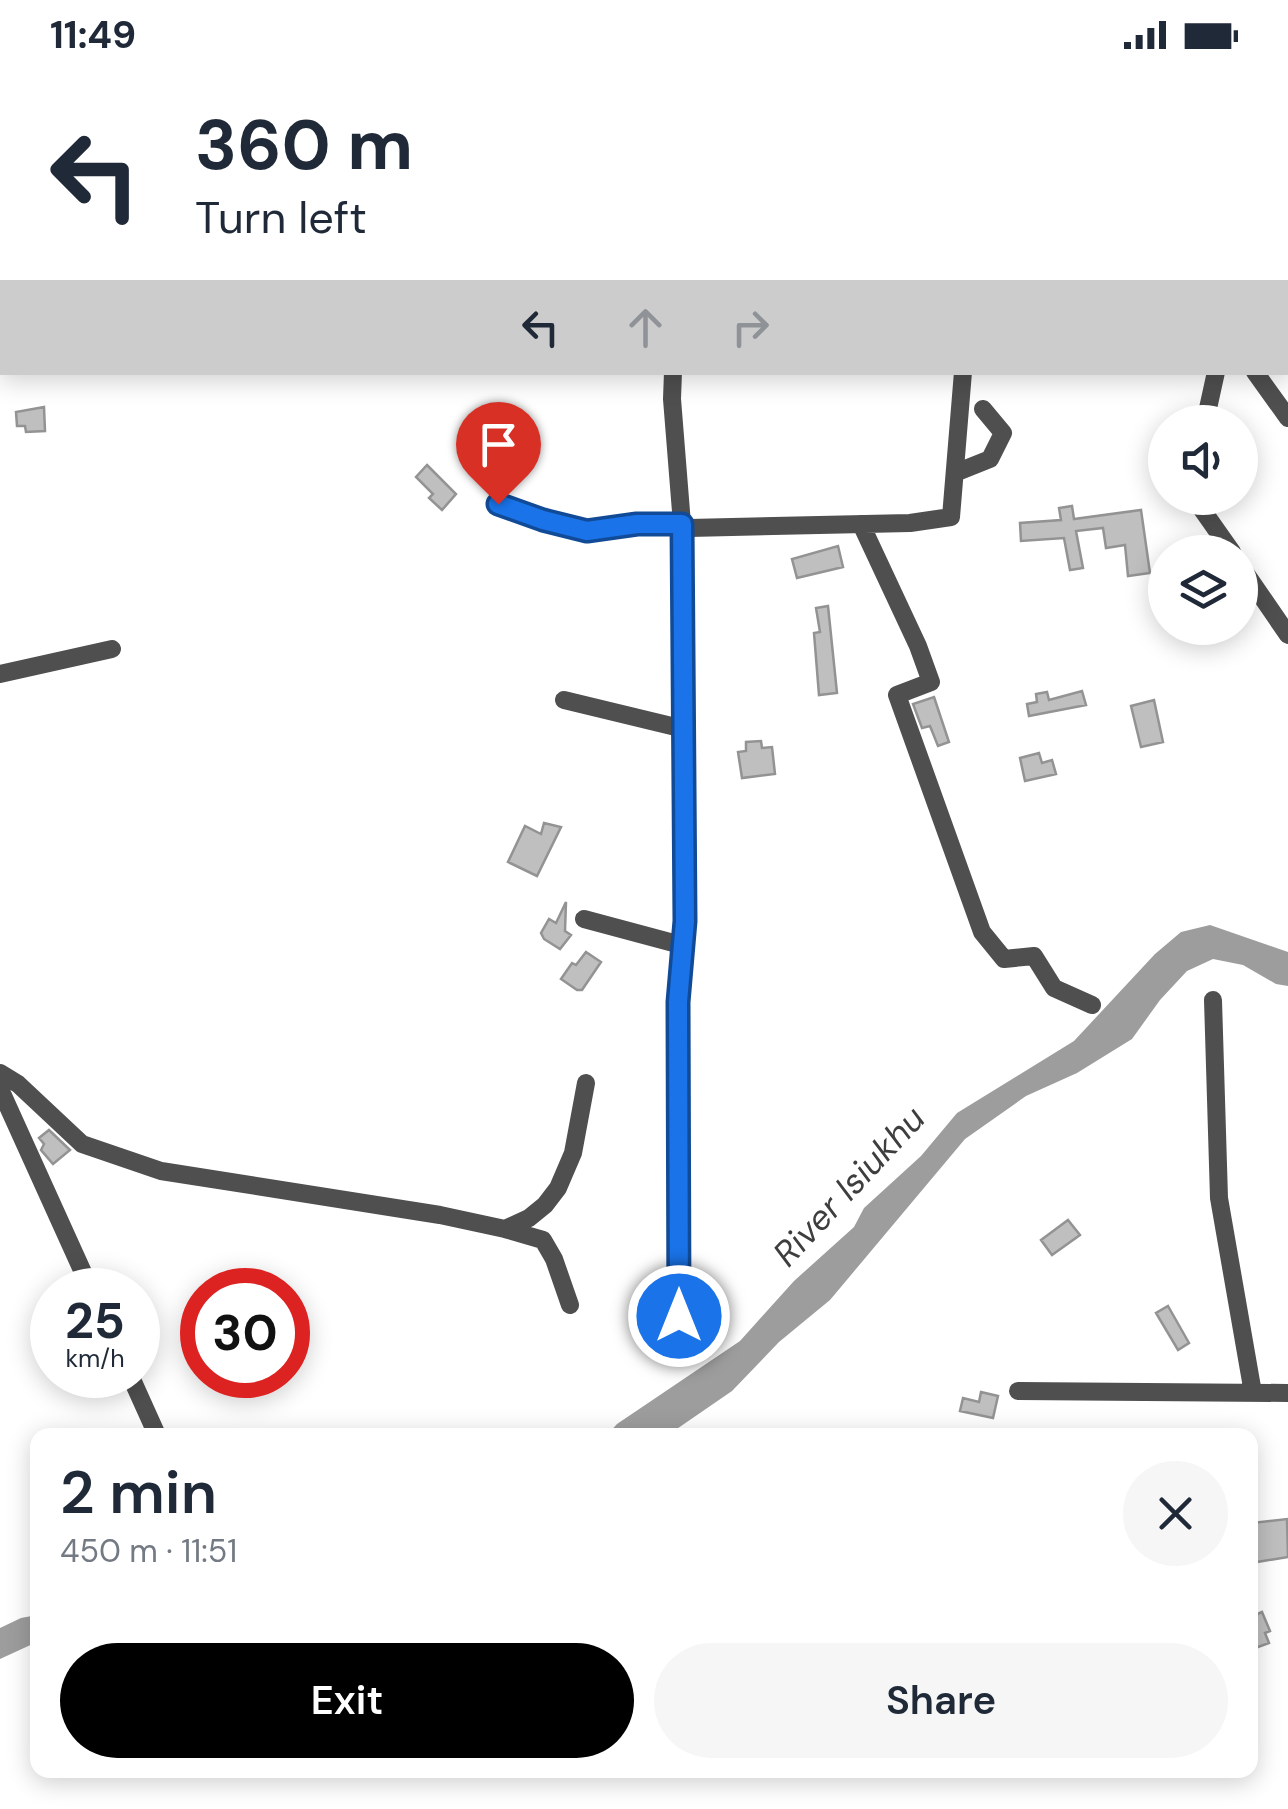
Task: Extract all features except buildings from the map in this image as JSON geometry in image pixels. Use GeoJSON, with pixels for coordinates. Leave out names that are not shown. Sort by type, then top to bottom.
{"type":"FeatureCollection","features":[{"type":"Feature","properties":{"kind":"street"},"geometry":{"type":"LineString","coordinates":[[673,375],[682,524],[684,728],[685,921],[678,1002],[680,1354]]}},
{"type":"Feature","properties":{"kind":"street"},"geometry":{"type":"LineString","coordinates":[[498,504],[587,531],[637,524],[682,524],[689,528],[861,524],[951,517],[963,375]]}},
{"type":"Feature","properties":{"kind":"street"},"geometry":{"type":"LineString","coordinates":[[1209,405],[1215,375]]}},
{"type":"Feature","properties":{"kind":"street"},"geometry":{"type":"LineString","coordinates":[[1257,375],[1288,418]]}},
{"type":"Feature","properties":{"kind":"street"},"geometry":{"type":"LineString","coordinates":[[955,473],[990,459],[1003,432],[983,409]]}},
{"type":"Feature","properties":{"kind":"street"},"geometry":{"type":"LineString","coordinates":[[861,524],[931,682],[897,694],[982,932],[1004,959],[1034,956],[1054,988],[1092,1005]]}},
{"type":"Feature","properties":{"kind":"street"},"geometry":{"type":"LineString","coordinates":[[1258,591],[1288,635]]}},
{"type":"Feature","properties":{"kind":"street"},"geometry":{"type":"LineString","coordinates":[[0,674],[112,650]]}},
{"type":"Feature","properties":{"kind":"street"},"geometry":{"type":"LineString","coordinates":[[564,700],[684,728]]}},
{"type":"Feature","properties":{"kind":"street"},"geometry":{"type":"LineString","coordinates":[[584,919],[681,945]]}},
{"type":"Feature","properties":{"kind":"street"},"geometry":{"type":"LineString","coordinates":[[1213,1000],[1219,1198],[1253,1393]]}},
{"type":"Feature","properties":{"kind":"street"},"geometry":{"type":"LineString","coordinates":[[0,1073],[18,1084],[82,1144],[161,1171],[440,1215],[543,1240],[570,1305]]}},
{"type":"Feature","properties":{"kind":"street"},"geometry":{"type":"LineString","coordinates":[[505,1229],[528,1218],[558,1188],[573,1153],[586,1083]]}},
{"type":"Feature","properties":{"kind":"street"},"geometry":{"type":"LineString","coordinates":[[0,1089],[81,1268]]}},
{"type":"Feature","properties":{"kind":"street"},"geometry":{"type":"LineString","coordinates":[[1018,1391],[1288,1394]]}},
{"type":"Feature","properties":{"kind":"street"},"geometry":{"type":"LineString","coordinates":[[140,1398],[154,1428]]}},
{"type":"Feature","properties":{"kind":"shaded area"},"geometry":{"type":"Polygon","coordinates":[[[1210,925],[1288,952],[1288,986],[1276,984],[1243,965],[1213,959],[1187,971],[1132,1039],[1077,1073],[1026,1096],[965,1139],[830,1300],[779,1342],[732,1391],[678,1428],[613,1428],[740,1341],[794,1281],[854,1227],[864,1208],[921,1156],[957,1113],[1074,1041],[1155,954],[1181,932],[1210,925]]]}},
{"type":"Feature","properties":{"kind":"shaded area"},"geometry":{"type":"Polygon","coordinates":[[[30,1616],[30,1645],[0,1659],[0,1628],[30,1616]]]}},
{"type":"Feature","properties":{"kind":"route"},"geometry":{"type":"LineString","coordinates":[[498,504],[587,531],[637,524],[682,524],[685,921],[678,1002],[679,1316]]}},
{"type":"Feature","properties":{"kind":"water label","name":"River Isiukhu"},"geometry":{"type":"Point","coordinates":[849,1186]}}]}
